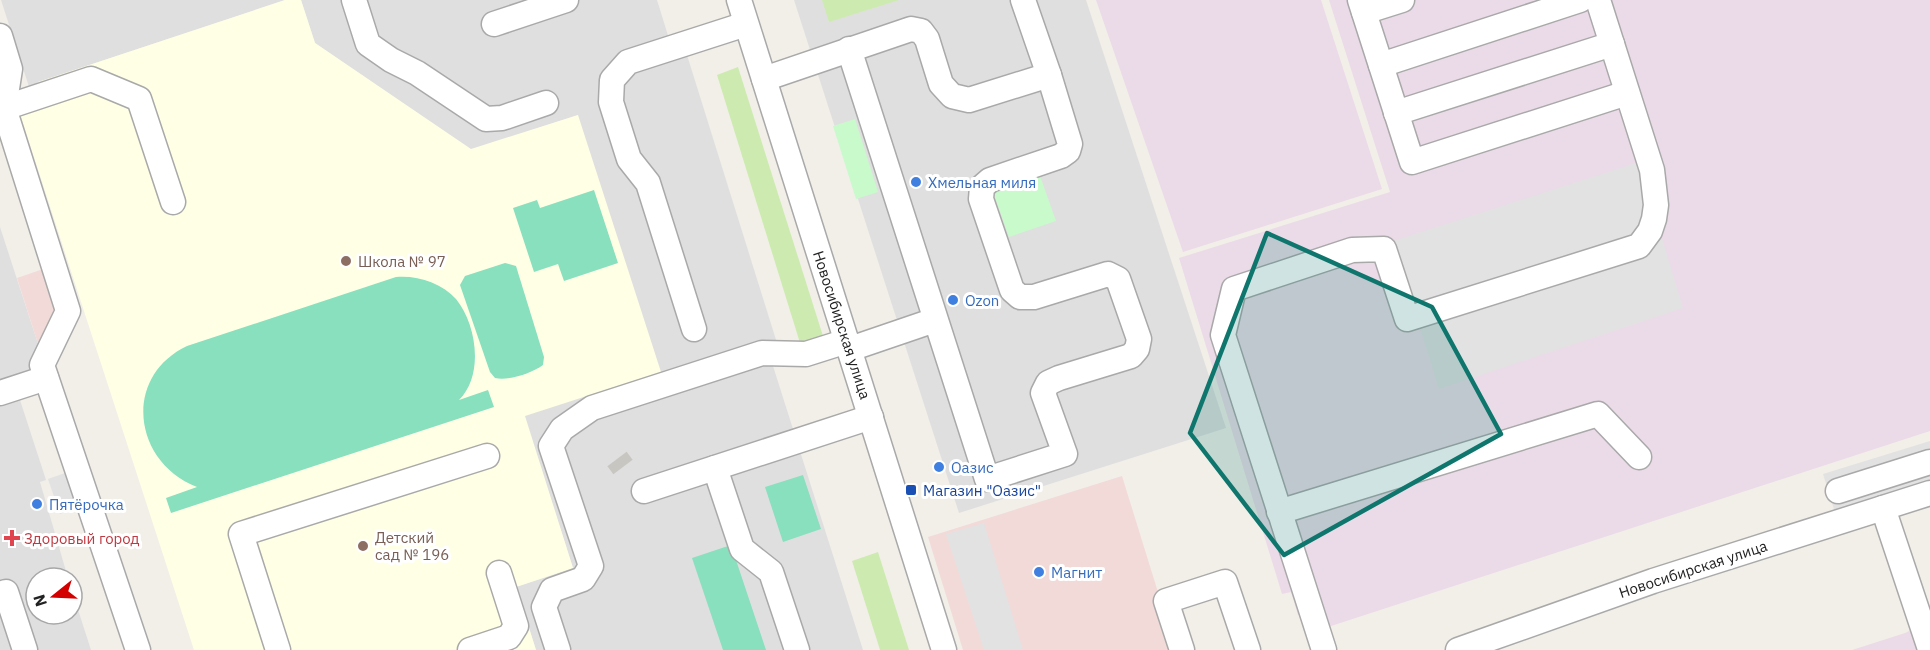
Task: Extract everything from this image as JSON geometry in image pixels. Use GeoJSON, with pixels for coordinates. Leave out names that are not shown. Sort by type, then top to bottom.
{"type":"FeatureCollection","features":[{"type":"Feature","properties":{"kind":"street"},"geometry":{"type":"LineString","coordinates":[[354,0],[368,44],[417,73],[486,119],[502,118],[546,103]]}},
{"type":"Feature","properties":{"kind":"street"},"geometry":{"type":"LineString","coordinates":[[494,24],[566,0]]}},
{"type":"Feature","properties":{"kind":"street","name":"Новосибирская улица"},"geometry":{"type":"LineString","coordinates":[[739,0],[944,650]]}},
{"type":"Feature","properties":{"kind":"street"},"geometry":{"type":"LineString","coordinates":[[849,50],[987,479],[1065,454],[1043,393],[1048,383],[1131,356],[1137,349],[1138,339],[1118,279],[1108,274],[1034,297],[1020,297],[1012,290],[981,199],[982,187],[990,180],[1061,156],[1068,152],[1070,144],[1023,0]]}},
{"type":"Feature","properties":{"kind":"street"},"geometry":{"type":"LineString","coordinates":[[1402,0],[1362,6],[1412,162],[1627,93]]}},
{"type":"Feature","properties":{"kind":"street"},"geometry":{"type":"LineString","coordinates":[[1381,65],[1580,0]]}},
{"type":"Feature","properties":{"kind":"street"},"geometry":{"type":"LineString","coordinates":[[1324,650],[1223,335],[1234,289],[1352,250],[1384,249],[1407,320],[1639,246],[1650,231],[1654,219],[1656,205],[1652,170],[1598,0]]}},
{"type":"Feature","properties":{"kind":"street"},"geometry":{"type":"LineString","coordinates":[[694,329],[648,183],[629,159],[611,102],[612,80],[628,62],[746,24]]}},
{"type":"Feature","properties":{"kind":"street"},"geometry":{"type":"LineString","coordinates":[[765,79],[912,29],[921,31],[927,39],[941,84],[952,96],[969,100],[1049,75]]}},
{"type":"Feature","properties":{"kind":"street"},"geometry":{"type":"LineString","coordinates":[[0,36],[10,69],[4,108],[69,311],[42,365],[138,650]]}},
{"type":"Feature","properties":{"kind":"street"},"geometry":{"type":"LineString","coordinates":[[1396,113],[1612,44]]}},
{"type":"Feature","properties":{"kind":"street"},"geometry":{"type":"LineString","coordinates":[[4,108],[91,79],[139,99],[173,202]]}},
{"type":"Feature","properties":{"kind":"street"},"geometry":{"type":"LineString","coordinates":[[558,650],[544,607],[552,590],[583,579],[591,566],[551,446],[562,429],[592,408],[762,353],[806,354],[849,345],[935,320]]}},
{"type":"Feature","properties":{"kind":"street"},"geometry":{"type":"LineString","coordinates":[[0,393],[46,378]]}},
{"type":"Feature","properties":{"kind":"street"},"geometry":{"type":"LineString","coordinates":[[1279,512],[1598,414],[1639,457]]}},
{"type":"Feature","properties":{"kind":"street"},"geometry":{"type":"LineString","coordinates":[[644,490],[871,417]]}},
{"type":"Feature","properties":{"kind":"street"},"geometry":{"type":"LineString","coordinates":[[278,650],[241,534],[487,456]]}},
{"type":"Feature","properties":{"kind":"street"},"geometry":{"type":"LineString","coordinates":[[1838,491],[1930,462]]}},
{"type":"Feature","properties":{"kind":"street"},"geometry":{"type":"LineString","coordinates":[[715,468],[742,549],[771,572],[797,650]]}},
{"type":"Feature","properties":{"kind":"street","name":"Новосибирская улица"},"geometry":{"type":"LineString","coordinates":[[1458,650],[1653,581],[1930,493]]}},
{"type":"Feature","properties":{"kind":"street"},"geometry":{"type":"LineString","coordinates":[[1883,508],[1930,649]]}},
{"type":"Feature","properties":{"kind":"street"},"geometry":{"type":"LineString","coordinates":[[470,650],[509,637],[516,626],[499,573]]}},
{"type":"Feature","properties":{"kind":"street"},"geometry":{"type":"LineString","coordinates":[[1182,650],[1166,601],[1225,582],[1248,650]]}},
{"type":"Feature","properties":{"kind":"street"},"geometry":{"type":"LineString","coordinates":[[0,594],[6,592],[25,650]]}},
{"type":"Feature","properties":{"kind":"highlighted area"},"geometry":{"type":"Polygon","coordinates":[[[1267,233],[1432,307],[1501,434],[1284,555],[1190,433],[1267,233]]]}},
{"type":"Feature","properties":{"kind":"shaded area"},"geometry":{"type":"Polygon","coordinates":[[[1,0],[285,0],[38,82],[31,93],[1,0]]]}},
{"type":"Feature","properties":{"kind":"shaded area","name":"Школа № 97"},"geometry":{"type":"Polygon","coordinates":[[[285,0],[301,0],[315,43],[471,149],[578,115],[661,372],[525,416],[573,568],[516,587],[536,650],[194,650],[20,114],[38,82],[285,0]]]}},
{"type":"Feature","properties":{"kind":"shaded area"},"geometry":{"type":"Polygon","coordinates":[[[301,0],[657,0],[675,58],[687,55],[777,343],[767,347],[863,650],[536,650],[516,587],[573,568],[524,416],[578,115],[471,150],[315,43],[301,0]]]}},
{"type":"Feature","properties":{"kind":"shaded area"},"geometry":{"type":"Polygon","coordinates":[[[794,0],[1086,0],[1226,428],[959,513],[794,0]]]}},
{"type":"Feature","properties":{"kind":"shaded area"},"geometry":{"type":"Polygon","coordinates":[[[1096,0],[1321,0],[1382,189],[1183,252],[1096,0]]]}},
{"type":"Feature","properties":{"kind":"shaded area"},"geometry":{"type":"Polygon","coordinates":[[[1329,0],[1930,0],[1930,431],[1328,627],[1321,607],[1298,615],[1291,592],[1282,594],[1179,258],[1390,192],[1329,0]]]}},
{"type":"Feature","properties":{"kind":"shaded area"},"geometry":{"type":"Polygon","coordinates":[[[1639,162],[1683,308],[1439,389],[1393,241],[1639,162]]]}},
{"type":"Feature","properties":{"kind":"shaded area"},"geometry":{"type":"Polygon","coordinates":[[[0,227],[41,353],[19,397],[46,480],[40,482],[64,566],[24,566],[24,626],[83,626],[91,650],[0,650],[0,227]]]}},
{"type":"Feature","properties":{"kind":"shaded area"},"geometry":{"type":"Polygon","coordinates":[[[46,268],[60,311],[41,353],[17,278],[46,268]]]}},
{"type":"Feature","properties":{"kind":"shaded area"},"geometry":{"type":"Polygon","coordinates":[[[1930,441],[1930,490],[1837,519],[1823,474],[1930,441]]]}},
{"type":"Feature","properties":{"kind":"shaded area"},"geometry":{"type":"Polygon","coordinates":[[[68,472],[79,507],[60,514],[48,479],[68,472]]]}},
{"type":"Feature","properties":{"kind":"shaded area"},"geometry":{"type":"Polygon","coordinates":[[[1122,476],[1175,647],[1166,650],[963,650],[928,537],[1122,476]]]}},
{"type":"Feature","properties":{"kind":"shaded area"},"geometry":{"type":"Polygon","coordinates":[[[984,523],[1023,650],[984,650],[946,534],[984,523]]]}},
{"type":"Feature","properties":{"kind":"shaded area"},"geometry":{"type":"Polygon","coordinates":[[[1930,621],[1930,650],[1852,650],[1905,633],[1930,621]]]}},
{"type":"Feature","properties":{"kind":"green space"},"geometry":{"type":"Polygon","coordinates":[[[822,0],[899,0],[829,22],[822,0]]]}},
{"type":"Feature","properties":{"kind":"green space"},"geometry":{"type":"Polygon","coordinates":[[[738,67],[823,336],[800,343],[717,75],[738,67]]]}},
{"type":"Feature","properties":{"kind":"green space"},"geometry":{"type":"Polygon","coordinates":[[[855,119],[878,192],[856,199],[833,126],[855,119]]]}},
{"type":"Feature","properties":{"kind":"green space"},"geometry":{"type":"Polygon","coordinates":[[[1040,176],[1056,221],[1009,237],[993,192],[1040,176]]]}},
{"type":"Feature","properties":{"kind":"green space"},"geometry":{"type":"Polygon","coordinates":[[[594,190],[618,263],[564,281],[558,264],[534,272],[513,208],[537,200],[540,208],[594,190]]]}},
{"type":"Feature","properties":{"kind":"green space"},"geometry":{"type":"Polygon","coordinates":[[[505,263],[516,266],[544,357],[543,365],[533,371],[501,379],[495,378],[490,372],[460,285],[465,276],[505,263]]]}},
{"type":"Feature","properties":{"kind":"green space"},"geometry":{"type":"Polygon","coordinates":[[[396,277],[412,277],[429,281],[456,299],[469,322],[475,350],[472,377],[467,390],[459,400],[488,390],[494,407],[171,513],[166,498],[197,487],[176,475],[159,459],[149,440],[144,419],[145,398],[152,378],[166,360],[187,346],[396,277]]]}},
{"type":"Feature","properties":{"kind":"green space"},"geometry":{"type":"Polygon","coordinates":[[[803,475],[821,529],[783,542],[765,487],[803,475]]]}},
{"type":"Feature","properties":{"kind":"green space"},"geometry":{"type":"Polygon","coordinates":[[[731,545],[766,650],[723,650],[692,558],[731,545]]]}},
{"type":"Feature","properties":{"kind":"green space"},"geometry":{"type":"Polygon","coordinates":[[[878,552],[909,650],[880,650],[852,561],[878,552]]]}},
{"type":"Feature","properties":{"kind":"tunnel"},"geometry":{"type":"LineString","coordinates":[[617,459],[623,467]]}},
{"type":"Feature","properties":{"kind":"place","name":"Хмельная миля"},"geometry":{"type":"Point","coordinates":[916,182]}},
{"type":"Feature","properties":{"kind":"place","name":"Школа № 97"},"geometry":{"type":"Point","coordinates":[346,261]}},
{"type":"Feature","properties":{"kind":"place","name":"Ozon"},"geometry":{"type":"Point","coordinates":[953,300]}},
{"type":"Feature","properties":{"kind":"place","name":"Оазис"},"geometry":{"type":"Point","coordinates":[939,467]}},
{"type":"Feature","properties":{"kind":"place","name":"Магазин \"Оазис\""},"geometry":{"type":"Point","coordinates":[911,490]}},
{"type":"Feature","properties":{"kind":"place","name":"Пятёрочка"},"geometry":{"type":"Point","coordinates":[37,504]}},
{"type":"Feature","properties":{"kind":"place","name":"Здоровый город"},"geometry":{"type":"Point","coordinates":[12,538]}},
{"type":"Feature","properties":{"kind":"place","name":"Детский сад № 196"},"geometry":{"type":"Point","coordinates":[363,546]}},
{"type":"Feature","properties":{"kind":"place","name":"Магнит"},"geometry":{"type":"Point","coordinates":[1039,572]}}]}
